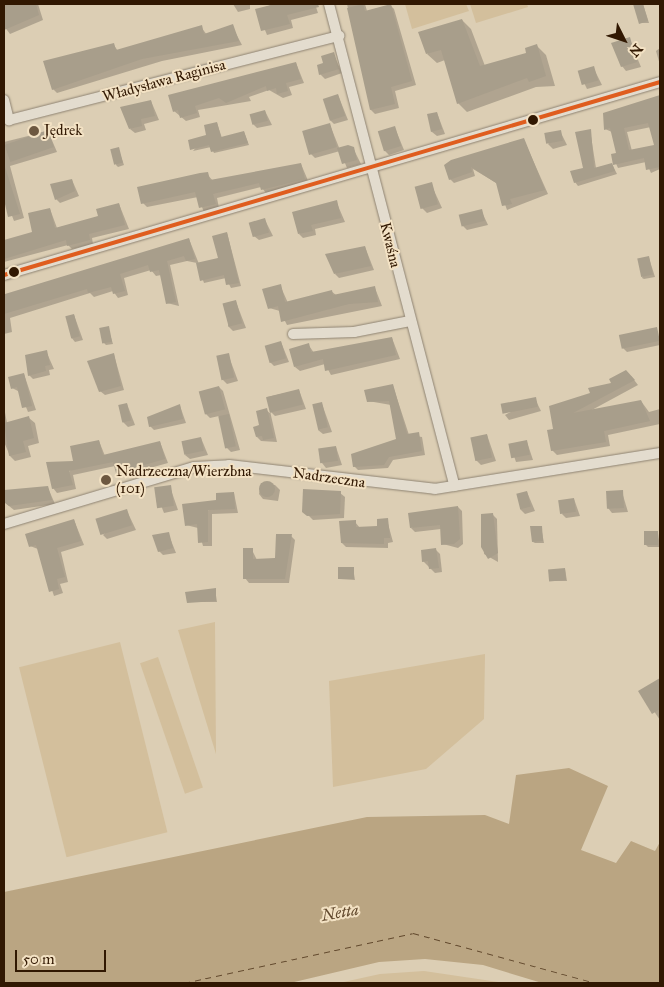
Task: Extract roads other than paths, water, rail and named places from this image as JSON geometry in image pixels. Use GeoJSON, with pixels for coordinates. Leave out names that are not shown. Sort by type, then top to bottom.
{"type":"FeatureCollection","features":[{"type":"Feature","properties":{"kind":"street","name":"Kwaśna"},"geometry":{"type":"LineString","coordinates":[[329,4],[339,36],[370,168],[455,486]]}},
{"type":"Feature","properties":{"kind":"street","name":"Władysława Raginisa"},"geometry":{"type":"LineString","coordinates":[[4,100],[9,120],[339,36]]}},
{"type":"Feature","properties":{"kind":"street"},"geometry":{"type":"LineString","coordinates":[[4,275],[660,82]]}},
{"type":"Feature","properties":{"kind":"street"},"geometry":{"type":"LineString","coordinates":[[293,334],[354,332],[410,321]]}},
{"type":"Feature","properties":{"kind":"street","name":"Nadrzeczna"},"geometry":{"type":"LineString","coordinates":[[4,524],[194,466],[229,465],[416,490],[455,486],[660,453]]}},
{"type":"Feature","properties":{"kind":"water","name":"Netta"},"geometry":{"type":"Polygon","coordinates":[[[569,768],[608,786],[581,850],[616,863],[631,841],[655,851],[660,842],[660,983],[542,983],[483,965],[425,959],[379,962],[290,983],[4,983],[4,892],[367,817],[485,815],[509,824],[516,775],[569,768]]]}},
{"type":"Feature","properties":{"kind":"place","name":"Jędrek"},"geometry":{"type":"Point","coordinates":[34,131]}},
{"type":"Feature","properties":{"kind":"place","name":"Nadrzeczna/Wierzbna (101)"},"geometry":{"type":"Point","coordinates":[106,480]}}]}
